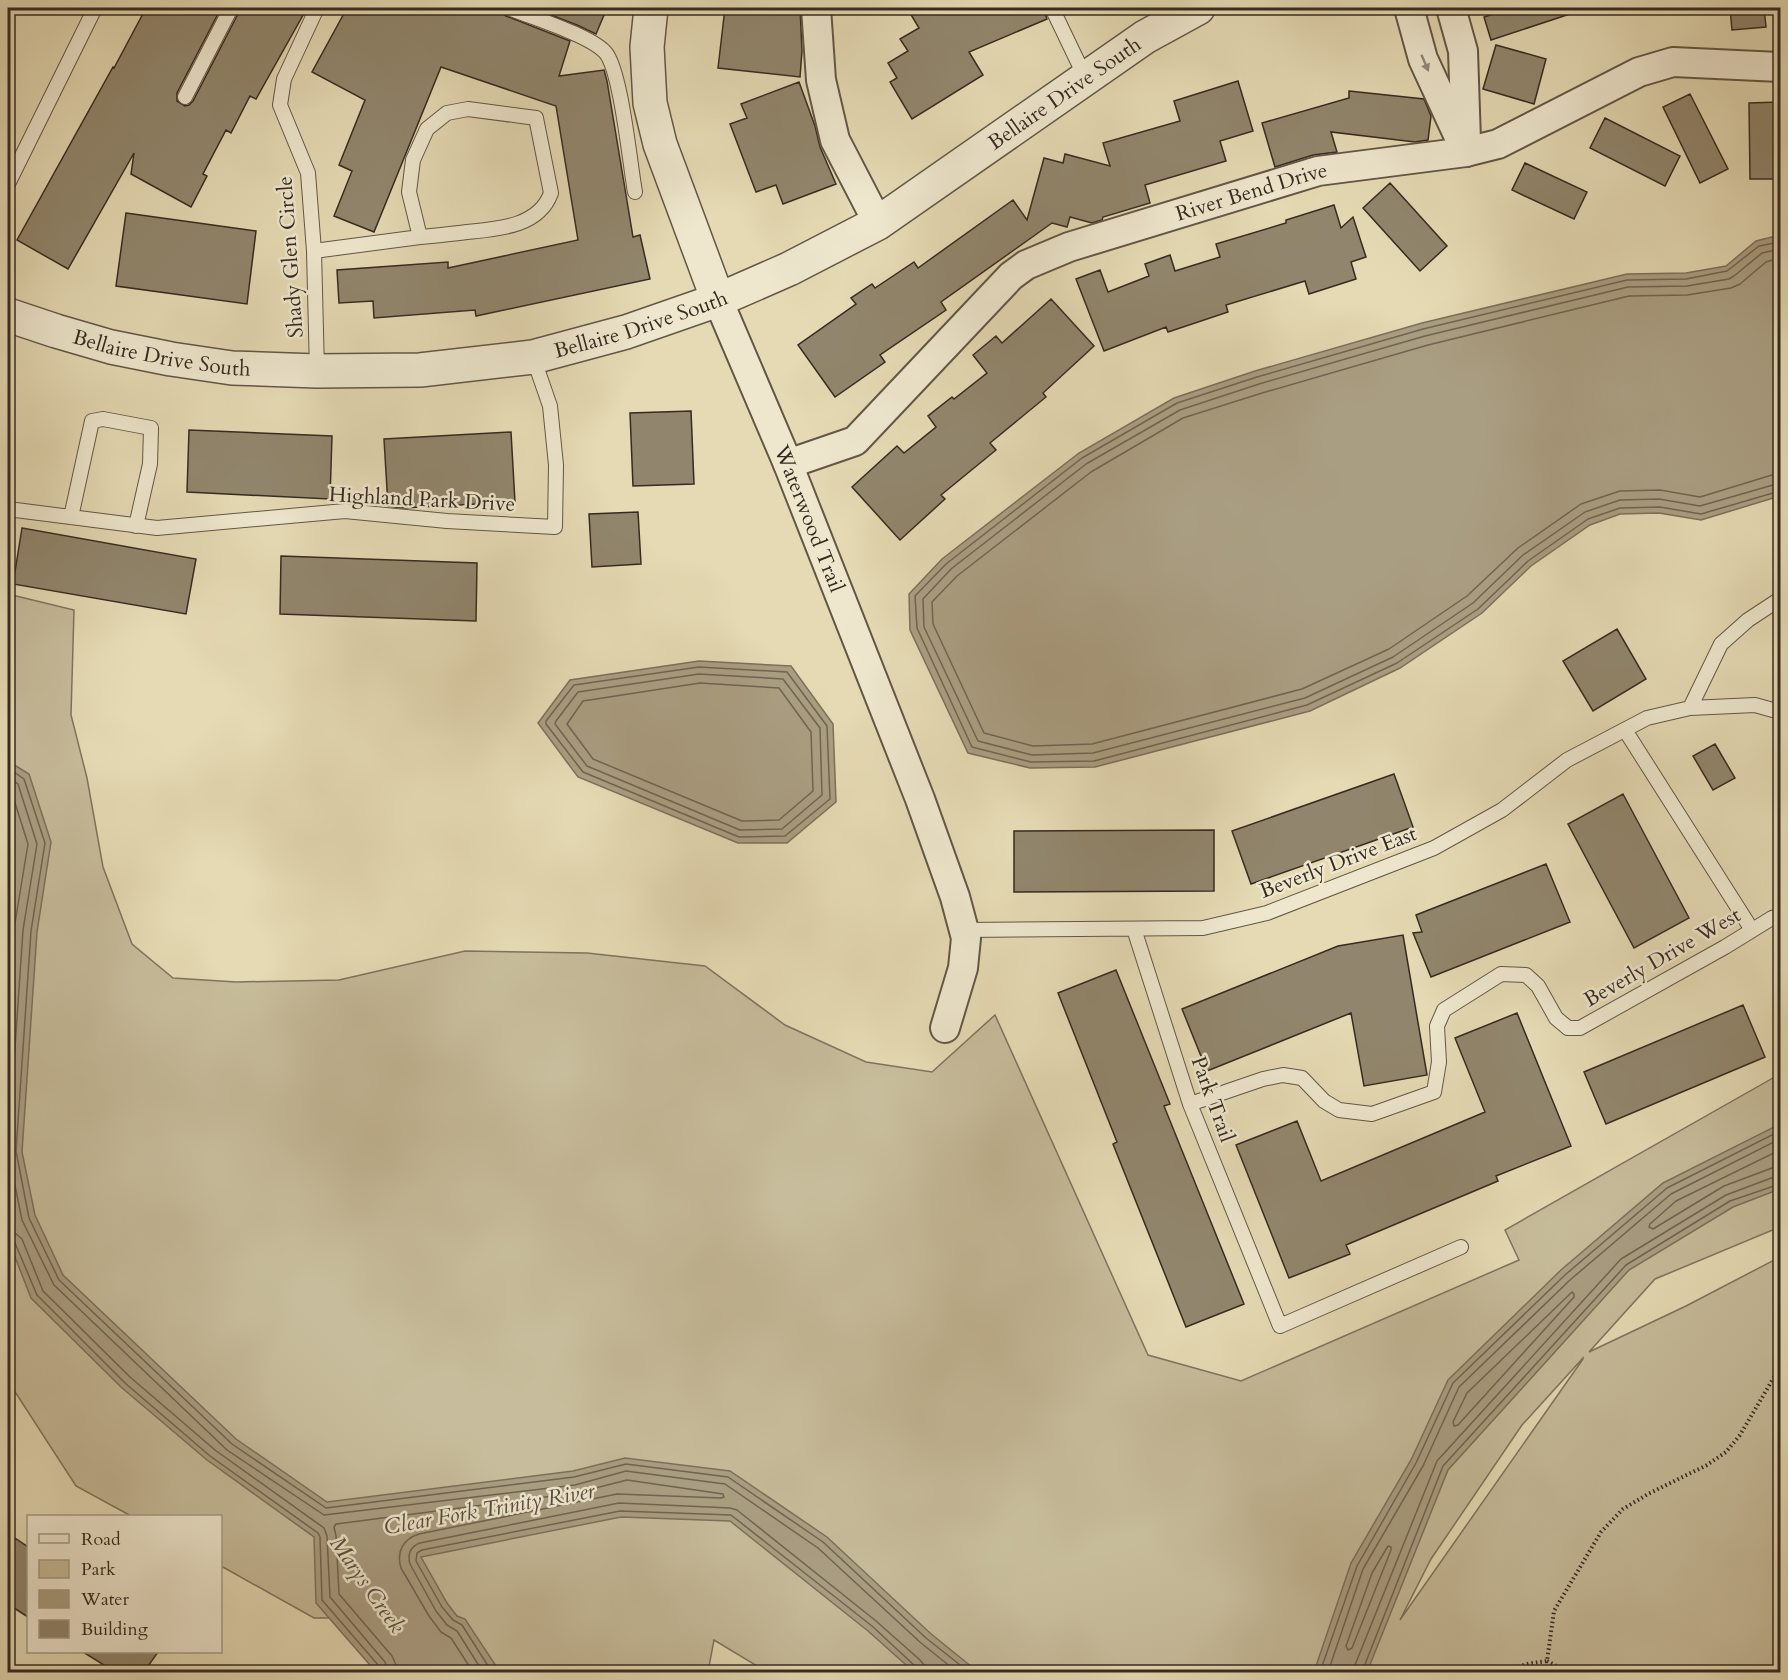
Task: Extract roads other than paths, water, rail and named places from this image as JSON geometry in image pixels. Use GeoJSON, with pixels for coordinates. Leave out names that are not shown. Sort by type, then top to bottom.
{"type":"FeatureCollection","features":[{"type":"Feature","properties":{"kind":"street","name":"Waterwood Trail"},"geometry":{"type":"LineString","coordinates":[[651,8],[647,47],[650,103],[660,144],[718,300],[788,464],[920,799],[955,897],[966,938],[963,968],[945,1028]]}},
{"type":"Feature","properties":{"kind":"street"},"geometry":{"type":"LineString","coordinates":[[816,8],[822,80],[835,140],[878,223]]}},
{"type":"Feature","properties":{"kind":"street","name":"Bellaire Drive South"},"geometry":{"type":"LineString","coordinates":[[8,315],[111,347],[232,368],[317,372],[420,370],[533,357],[626,332],[718,300],[789,269],[878,223],[1145,38],[1198,8]]}},
{"type":"Feature","properties":{"kind":"street"},"geometry":{"type":"LineString","coordinates":[[1409,8],[1423,59],[1466,152]]}},
{"type":"Feature","properties":{"kind":"street"},"geometry":{"type":"LineString","coordinates":[[1451,8],[1463,51],[1466,152]]}},
{"type":"Feature","properties":{"kind":"street","name":"River Bend Drive"},"geometry":{"type":"LineString","coordinates":[[788,464],[855,441],[1011,276],[1026,266],[1069,247],[1318,171],[1466,152],[1498,144],[1639,72],[1673,62],[1780,67]]}},
{"type":"Feature","properties":{"kind":"lane"},"geometry":{"type":"LineString","coordinates":[[8,184],[95,8]]}},
{"type":"Feature","properties":{"kind":"lane"},"geometry":{"type":"LineString","coordinates":[[185,97],[231,8]]}},
{"type":"Feature","properties":{"kind":"lane","name":"Shady Glen Circle"},"geometry":{"type":"LineString","coordinates":[[317,8],[284,79],[280,105],[308,173],[314,251],[317,372]]}},
{"type":"Feature","properties":{"kind":"lane"},"geometry":{"type":"LineString","coordinates":[[509,8],[585,38],[606,53],[616,75],[635,192]]}},
{"type":"Feature","properties":{"kind":"lane"},"geometry":{"type":"LineString","coordinates":[[1052,8],[1086,79]]}},
{"type":"Feature","properties":{"kind":"lane"},"geometry":{"type":"LineString","coordinates":[[314,251],[506,228],[529,219],[547,204],[550,193],[536,118],[468,109],[447,113],[427,129],[413,160],[409,192],[420,237]]}},
{"type":"Feature","properties":{"kind":"lane","name":"Highland Park Drive"},"geometry":{"type":"LineString","coordinates":[[8,509],[157,528],[345,511],[447,521],[555,527],[556,465],[550,406],[533,357]]}},
{"type":"Feature","properties":{"kind":"lane"},"geometry":{"type":"LineString","coordinates":[[71,517],[92,421],[103,419],[151,428],[150,464],[136,526]]}},
{"type":"Feature","properties":{"kind":"lane"},"geometry":{"type":"LineString","coordinates":[[1690,708],[1721,644],[1748,620],[1780,599]]}},
{"type":"Feature","properties":{"kind":"lane","name":"Beverly Drive East"},"geometry":{"type":"LineString","coordinates":[[964,930],[1203,928],[1267,913],[1434,848],[1502,810],[1567,760],[1647,718],[1690,708],[1755,705],[1780,712]]}},
{"type":"Feature","properties":{"kind":"lane"},"geometry":{"type":"LineString","coordinates":[[1625,730],[1752,930]]}},
{"type":"Feature","properties":{"kind":"lane","name":"Beverly Drive West"},"geometry":{"type":"LineString","coordinates":[[1190,1104],[1263,1079],[1283,1075],[1302,1078],[1324,1101],[1339,1110],[1372,1114],[1434,1092],[1439,1062],[1437,1026],[1444,1010],[1501,974],[1526,975],[1538,986],[1556,1018],[1568,1028],[1580,1028],[1780,915]]}},
{"type":"Feature","properties":{"kind":"lane","name":"Park Trail"},"geometry":{"type":"LineString","coordinates":[[1134,929],[1190,1104],[1280,1326],[1461,1246]]}},
{"type":"Feature","properties":{"kind":"water"},"geometry":{"type":"Polygon","coordinates":[[[1780,235],[1780,496],[1701,520],[1659,513],[1620,514],[1590,525],[1531,566],[1482,613],[1400,668],[1310,711],[1095,767],[1030,768],[968,753],[910,630],[909,594],[942,559],[1079,453],[1174,398],[1255,371],[1422,323],[1627,274],[1686,273],[1726,266],[1756,241],[1780,235]]]}},
{"type":"Feature","properties":{"kind":"water"},"geometry":{"type":"Polygon","coordinates":[[[699,661],[791,666],[833,724],[836,802],[787,843],[738,843],[578,777],[538,723],[570,680],[699,661]]]}},
{"type":"Feature","properties":{"kind":"water"},"geometry":{"type":"Polygon","coordinates":[[[8,761],[29,774],[51,842],[37,932],[22,1152],[35,1215],[63,1275],[236,1439],[327,1502],[573,1471],[625,1458],[730,1471],[827,1537],[930,1633],[978,1672],[914,1672],[868,1631],[730,1521],[621,1517],[421,1557],[447,1603],[457,1616],[465,1619],[500,1672],[376,1672],[316,1603],[314,1537],[207,1460],[121,1387],[31,1298],[8,1239],[8,761]]]}},
{"type":"Feature","properties":{"kind":"water"},"geometry":{"type":"Polygon","coordinates":[[[1780,1124],[1780,1189],[1733,1207],[1629,1270],[1448,1470],[1367,1672],[1314,1672],[1351,1563],[1411,1460],[1448,1380],[1561,1270],[1663,1183],[1780,1124]]]}},
{"type":"Feature","properties":{"kind":"water label","name":"Clear Fork Trinity River"},"geometry":{"type":"Point","coordinates":[489,1508]}},
{"type":"Feature","properties":{"kind":"water label","name":"Marys Creek"},"geometry":{"type":"Point","coordinates":[368,1584]}}]}
